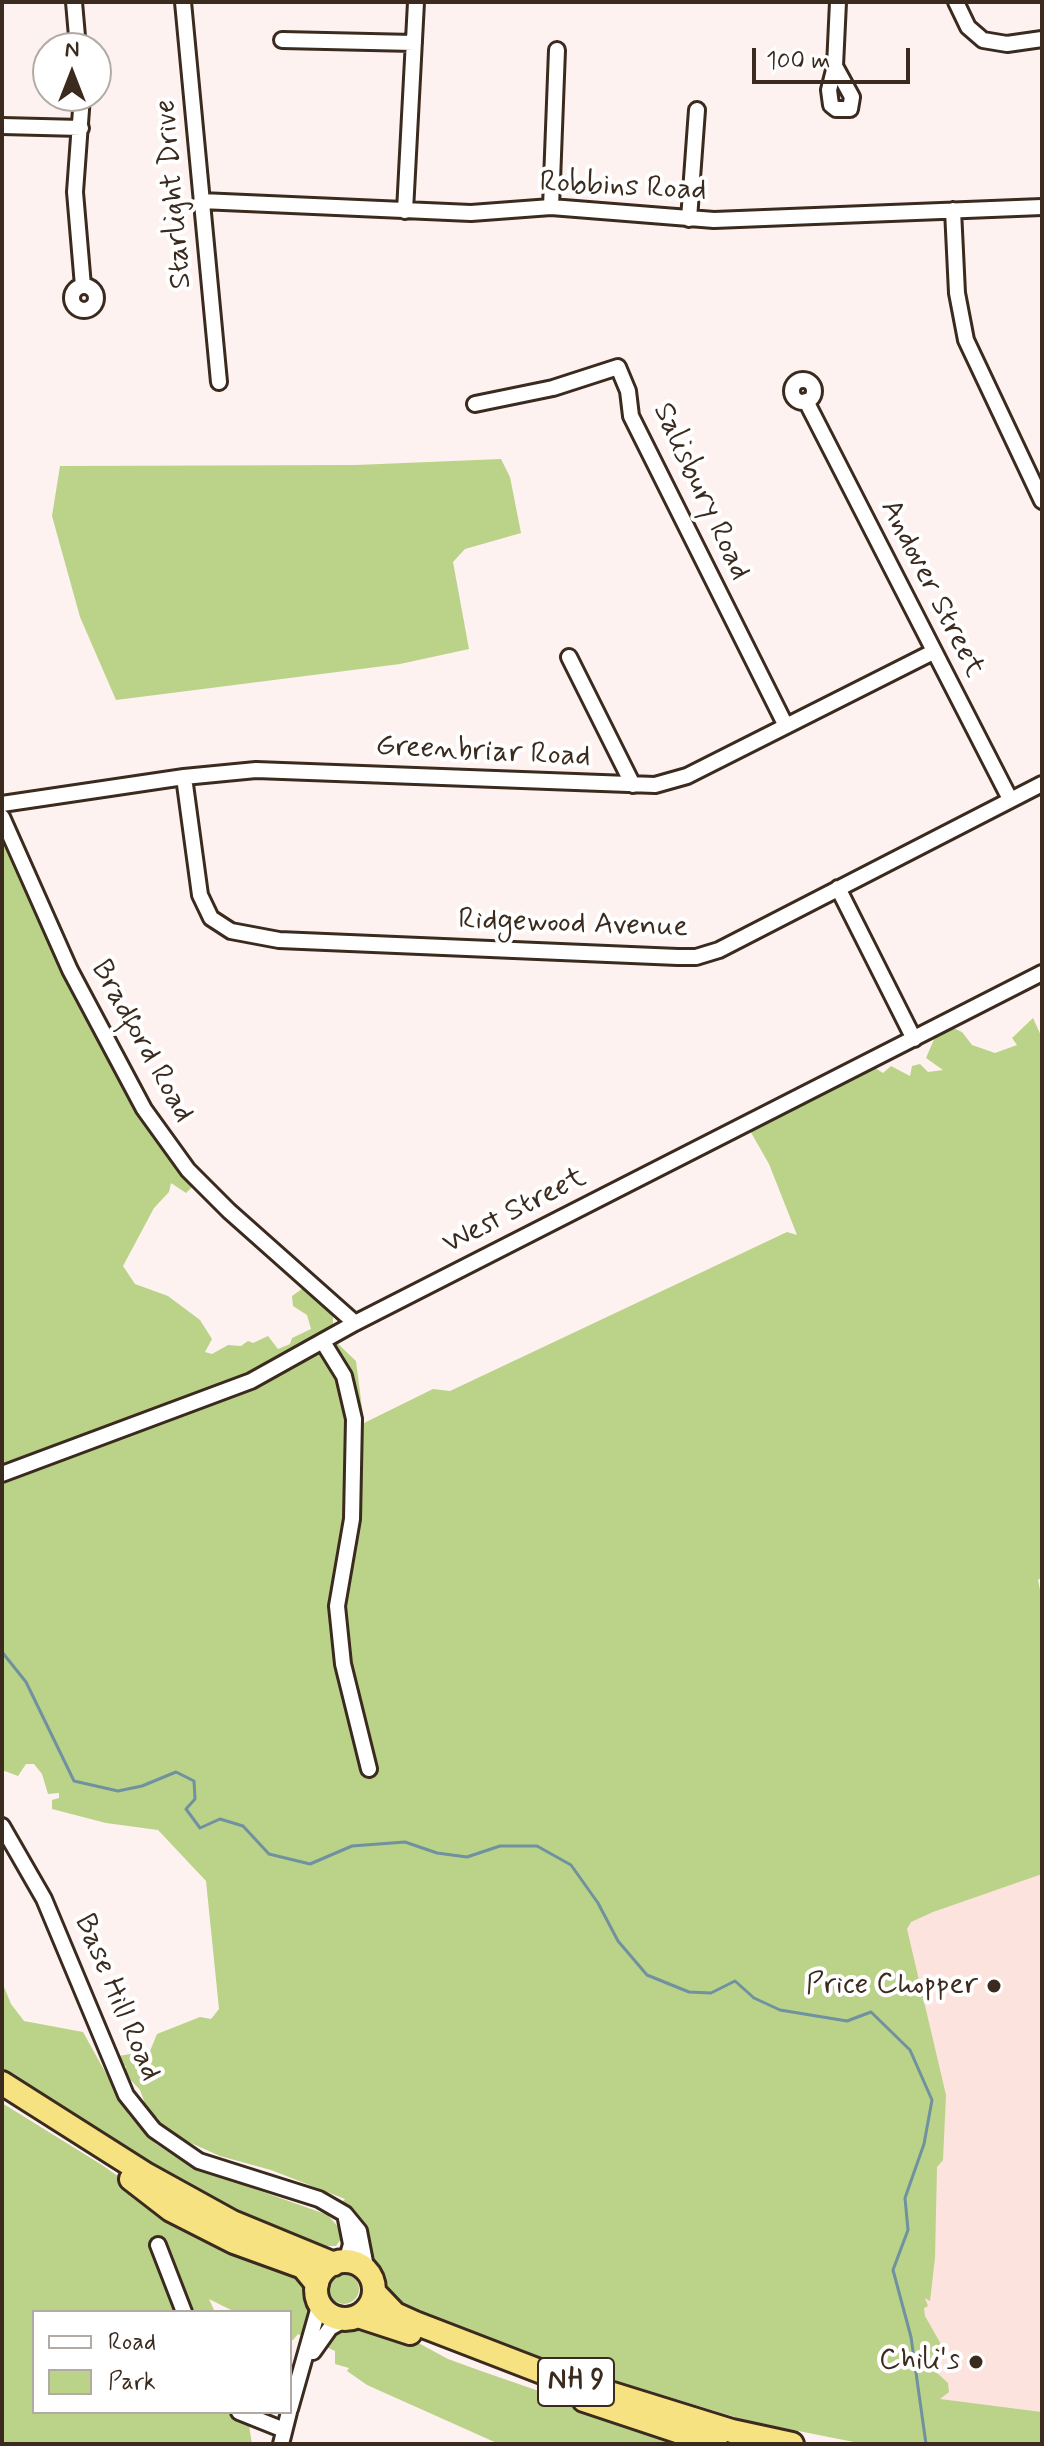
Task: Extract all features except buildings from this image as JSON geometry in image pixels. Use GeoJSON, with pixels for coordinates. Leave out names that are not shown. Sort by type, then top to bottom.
{"type":"FeatureCollection","features":[{"type":"Feature","properties":{"kind":"highway","name":"NH 9"},"geometry":{"type":"LineString","coordinates":[[2,2083],[147,2175],[232,2222],[340,2263],[370,2282],[395,2314],[542,2372],[732,2431],[792,2444]]}},
{"type":"Feature","properties":{"kind":"highway","name":"NH 9"},"geometry":{"type":"LineString","coordinates":[[2,2097],[111,2164],[171,2210],[234,2242],[303,2267],[327,2313],[387,2324],[528,2381],[716,2444]]}},
{"type":"Feature","properties":{"kind":"highway"},"geometry":{"type":"LineString","coordinates":[[318,2294],[324,2271],[340,2263]]}},
{"type":"Feature","properties":{"kind":"highway"},"geometry":{"type":"LineString","coordinates":[[352,2317],[370,2305],[370,2282]]}},
{"type":"Feature","properties":{"kind":"street"},"geometry":{"type":"LineString","coordinates":[[74,2],[77,32]]}},
{"type":"Feature","properties":{"kind":"street","name":"Starlight Drive"},"geometry":{"type":"LineString","coordinates":[[183,2],[219,382]]}},
{"type":"Feature","properties":{"kind":"street"},"geometry":{"type":"LineString","coordinates":[[405,211],[416,2]]}},
{"type":"Feature","properties":{"kind":"street"},"geometry":{"type":"LineString","coordinates":[[835,66],[838,2]]}},
{"type":"Feature","properties":{"kind":"street"},"geometry":{"type":"LineString","coordinates":[[956,2],[968,27],[983,40],[1007,44],[1042,39]]}},
{"type":"Feature","properties":{"kind":"street"},"geometry":{"type":"LineString","coordinates":[[282,40],[414,43]]}},
{"type":"Feature","properties":{"kind":"street"},"geometry":{"type":"LineString","coordinates":[[551,207],[557,50]]}},
{"type":"Feature","properties":{"kind":"street"},"geometry":{"type":"LineString","coordinates":[[689,219],[697,110]]}},
{"type":"Feature","properties":{"kind":"street"},"geometry":{"type":"LineString","coordinates":[[82,112],[75,192],[83,286]]}},
{"type":"Feature","properties":{"kind":"street"},"geometry":{"type":"LineString","coordinates":[[2,126],[81,128]]}},
{"type":"Feature","properties":{"kind":"street","name":"Robbins Road"},"geometry":{"type":"LineString","coordinates":[[201,201],[485,213],[551,207],[689,219],[1042,207]]}},
{"type":"Feature","properties":{"kind":"street"},"geometry":{"type":"LineString","coordinates":[[953,210],[957,293],[966,340],[1042,501]]}},
{"type":"Feature","properties":{"kind":"street","name":"Salisbury Road"},"geometry":{"type":"LineString","coordinates":[[475,404],[553,388],[618,367],[628,391],[631,416],[786,726]]}},
{"type":"Feature","properties":{"kind":"street","name":"Andover Street"},"geometry":{"type":"LineString","coordinates":[[806,401],[1010,799]]}},
{"type":"Feature","properties":{"kind":"street","name":"Greenbriar Road"},"geometry":{"type":"LineString","coordinates":[[2,804],[184,777],[284,769],[655,785],[687,776],[933,652]]}},
{"type":"Feature","properties":{"kind":"street"},"geometry":{"type":"LineString","coordinates":[[569,657],[633,785]]}},
{"type":"Feature","properties":{"kind":"street","name":"Ridgewood Avenue"},"geometry":{"type":"LineString","coordinates":[[184,777],[205,909],[221,926],[260,938],[696,957],[719,950],[1042,784]]}},
{"type":"Feature","properties":{"kind":"street","name":"Bradford Road"},"geometry":{"type":"LineString","coordinates":[[2,817],[70,970],[144,1109],[198,1180],[355,1323]]}},
{"type":"Feature","properties":{"kind":"street"},"geometry":{"type":"LineString","coordinates":[[838,888],[914,1039]]}},
{"type":"Feature","properties":{"kind":"street","name":"West Street"},"geometry":{"type":"LineString","coordinates":[[2,1474],[218,1395],[1042,973]]}},
{"type":"Feature","properties":{"kind":"street"},"geometry":{"type":"LineString","coordinates":[[323,1342],[344,1376],[354,1419],[352,1519],[337,1606],[343,1664],[369,1769]]}},
{"type":"Feature","properties":{"kind":"street","name":"Base Hill Road"},"geometry":{"type":"LineString","coordinates":[[2,1826],[44,1899],[126,2095],[154,2130],[199,2161],[319,2199],[345,2214]]}},
{"type":"Feature","properties":{"kind":"street"},"geometry":{"type":"LineString","coordinates":[[340,2263],[351,2244],[345,2214]]}},
{"type":"Feature","properties":{"kind":"street"},"geometry":{"type":"LineString","coordinates":[[345,2214],[359,2231],[370,2282]]}},
{"type":"Feature","properties":{"kind":"street"},"geometry":{"type":"LineString","coordinates":[[158,2245],[183,2310]]}},
{"type":"Feature","properties":{"kind":"street"},"geometry":{"type":"LineString","coordinates":[[292,2404],[304,2365],[318,2294]]}},
{"type":"Feature","properties":{"kind":"street"},"geometry":{"type":"LineString","coordinates":[[304,2365],[323,2335],[352,2317]]}},
{"type":"Feature","properties":{"kind":"street"},"geometry":{"type":"LineString","coordinates":[[242,2414],[282,2437],[289,2414]]}},
{"type":"Feature","properties":{"kind":"shaded area"},"geometry":{"type":"Polygon","coordinates":[[[1042,1868],[1042,2412],[921,2397],[896,1921],[1042,1868]]]}},
{"type":"Feature","properties":{"kind":"green space"},"geometry":{"type":"Polygon","coordinates":[[[501,459],[510,477],[521,533],[465,549],[453,562],[469,649],[400,664],[116,700],[80,617],[52,516],[60,466],[356,465],[501,459]]]}},
{"type":"Feature","properties":{"kind":"green space"},"geometry":{"type":"Polygon","coordinates":[[[2,825],[63,971],[118,1079],[195,1184],[186,1193],[171,1183],[169,1192],[154,1208],[123,1266],[135,1284],[168,1296],[200,1320],[212,1339],[205,1352],[212,1354],[228,1345],[241,1346],[268,1336],[278,1349],[290,1344],[292,1338],[311,1329],[307,1315],[293,1306],[292,1296],[306,1286],[333,1315],[333,1327],[245,1380],[2,1463],[2,825]]]}},
{"type":"Feature","properties":{"kind":"green space"},"geometry":{"type":"Polygon","coordinates":[[[1033,1018],[1042,1038],[1042,1577],[1038,1580],[1042,1600],[1042,1874],[933,1912],[911,1922],[907,1929],[946,2095],[943,2160],[937,2167],[935,2258],[930,2301],[925,2298],[928,2306],[924,2308],[925,2316],[942,2346],[937,2373],[948,2383],[949,2392],[940,2399],[1042,2412],[1042,2444],[864,2444],[748,2421],[498,2345],[397,2307],[379,2289],[365,2233],[351,2209],[342,2202],[345,2199],[271,2170],[220,2156],[164,2131],[158,2118],[149,2114],[140,2090],[126,2075],[126,2066],[118,2064],[118,2056],[150,2051],[157,2034],[200,2017],[211,2019],[219,2009],[206,1881],[158,1830],[106,1823],[52,1809],[52,1800],[59,1798],[59,1793],[48,1794],[42,1774],[34,1764],[26,1764],[18,1776],[2,1770],[2,1481],[174,1419],[336,1342],[356,1361],[364,1423],[433,1389],[450,1391],[787,1232],[797,1235],[769,1164],[749,1129],[872,1066],[883,1073],[891,1066],[910,1076],[912,1066],[920,1064],[928,1072],[943,1070],[926,1058],[938,1030],[949,1026],[962,1032],[972,1045],[995,1053],[1017,1045],[1012,1038],[1033,1018]]]}},
{"type":"Feature","properties":{"kind":"green space"},"geometry":{"type":"Polygon","coordinates":[[[2,1982],[11,2004],[24,2021],[83,2032],[129,2115],[156,2144],[190,2166],[328,2215],[338,2227],[341,2239],[336,2246],[302,2246],[176,2181],[2,2076],[2,1982]]]}},
{"type":"Feature","properties":{"kind":"green space"},"geometry":{"type":"Polygon","coordinates":[[[2,2103],[102,2165],[165,2209],[271,2258],[308,2284],[313,2301],[307,2338],[298,2334],[293,2340],[292,2310],[231,2310],[209,2299],[214,2310],[32,2310],[32,2414],[247,2414],[252,2444],[2,2444],[2,2103]]]}},
{"type":"Feature","properties":{"kind":"green space"},"geometry":{"type":"Polygon","coordinates":[[[344,2274],[355,2278],[359,2289],[355,2300],[344,2304],[333,2300],[329,2289],[333,2278],[344,2274]]]}},
{"type":"Feature","properties":{"kind":"green space"},"geometry":{"type":"Polygon","coordinates":[[[363,2321],[400,2333],[448,2359],[692,2444],[499,2444],[367,2385],[347,2371],[349,2368],[335,2364],[335,2351],[322,2345],[340,2325],[363,2321]]]}},
{"type":"Feature","properties":{"kind":"waterway"},"geometry":{"type":"LineString","coordinates":[[2,1652],[26,1682],[74,1781],[118,1791],[142,1786],[176,1772],[194,1781],[195,1799],[186,1809],[200,1828],[220,1819],[243,1826],[269,1854],[310,1864],[352,1846],[405,1842],[437,1853],[467,1857],[500,1846],[537,1846],[571,1865],[598,1903],[618,1941],[647,1975],[689,1992],[711,1993],[735,1981],[754,1998],[780,2010],[847,2021],[871,2012],[910,2050],[932,2100],[924,2144],[905,2198],[908,2230],[893,2270],[911,2337],[926,2444]]}},
{"type":"Feature","properties":{"kind":"place","name":"Price Chopper"},"geometry":{"type":"Point","coordinates":[994,1986]}},
{"type":"Feature","properties":{"kind":"place","name":"Chili's"},"geometry":{"type":"Point","coordinates":[976,2362]}}]}
